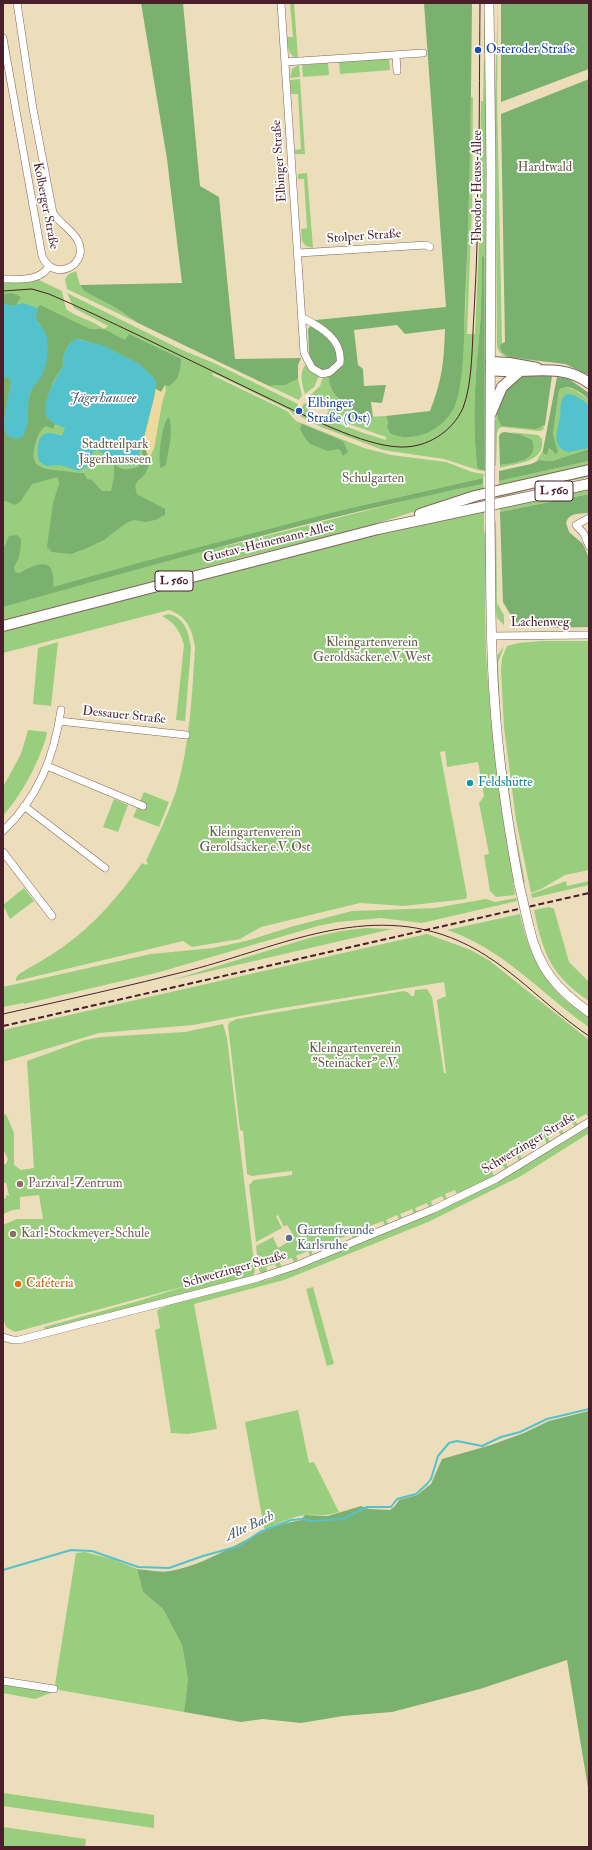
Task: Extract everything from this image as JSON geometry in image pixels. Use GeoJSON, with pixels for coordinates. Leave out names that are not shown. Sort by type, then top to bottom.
{"type":"FeatureCollection","features":[{"type":"Feature","properties":{"kind":"main road"},"geometry":{"type":"LineString","coordinates":[[491,366],[516,364],[546,370],[561,371],[576,375],[589,383]]}},
{"type":"Feature","properties":{"kind":"main road"},"geometry":{"type":"LineString","coordinates":[[491,366],[519,372],[546,370]]}},
{"type":"Feature","properties":{"kind":"main road"},"geometry":{"type":"LineString","coordinates":[[491,413],[502,387],[519,372]]}},
{"type":"Feature","properties":{"kind":"main road","name":"Gustav-Heinemann-Allee"},"geometry":{"type":"LineString","coordinates":[[378,529],[475,496],[589,470]]}},
{"type":"Feature","properties":{"kind":"main road","name":"Gustav-Heinemann-Allee"},"geometry":{"type":"LineString","coordinates":[[3,626],[378,529],[589,484]]}},
{"type":"Feature","properties":{"kind":"street","name":"Kolberger Straße"},"geometry":{"type":"LineString","coordinates":[[3,38],[40,249],[44,260],[49,266],[62,270],[74,264],[79,255],[80,247],[75,236],[58,220],[53,213],[33,109],[17,3]]}},
{"type":"Feature","properties":{"kind":"street","name":"Elbinger Straße"},"geometry":{"type":"LineString","coordinates":[[281,3],[303,318],[304,353],[308,363],[317,372],[322,374],[330,372],[340,364],[340,352],[335,341],[319,326],[303,318]]}},
{"type":"Feature","properties":{"kind":"street","name":"Theodor-Heuss-Allee"},"geometry":{"type":"LineString","coordinates":[[489,3],[491,128],[490,522],[494,696],[499,758],[508,820],[520,884],[536,952],[545,971],[562,991],[589,1012]]}},
{"type":"Feature","properties":{"kind":"street"},"geometry":{"type":"LineString","coordinates":[[285,62],[423,53]]}},
{"type":"Feature","properties":{"kind":"street"},"geometry":{"type":"LineString","coordinates":[[396,55],[397,71]]}},
{"type":"Feature","properties":{"kind":"street","name":"Stolper Straße"},"geometry":{"type":"LineString","coordinates":[[298,253],[426,245],[430,247]]}},
{"type":"Feature","properties":{"kind":"street"},"geometry":{"type":"LineString","coordinates":[[3,279],[38,277],[46,272],[49,266]]}},
{"type":"Feature","properties":{"kind":"street"},"geometry":{"type":"LineString","coordinates":[[589,518],[576,524],[584,534],[589,546]]}},
{"type":"Feature","properties":{"kind":"street","name":"Lachenweg"},"geometry":{"type":"LineString","coordinates":[[492,636],[589,635]]}},
{"type":"Feature","properties":{"kind":"street"},"geometry":{"type":"LineString","coordinates":[[3,831],[24,806],[38,786],[55,744],[61,710]]}},
{"type":"Feature","properties":{"kind":"street","name":"Dessauer Straße"},"geometry":{"type":"LineString","coordinates":[[59,721],[186,735]]}},
{"type":"Feature","properties":{"kind":"street"},"geometry":{"type":"LineString","coordinates":[[47,766],[143,806]]}},
{"type":"Feature","properties":{"kind":"street"},"geometry":{"type":"LineString","coordinates":[[24,806],[105,868]]}},
{"type":"Feature","properties":{"kind":"street"},"geometry":{"type":"LineString","coordinates":[[3,852],[52,916]]}},
{"type":"Feature","properties":{"kind":"street","name":"Schwetzinger Straße"},"geometry":{"type":"LineString","coordinates":[[3,1338],[16,1340],[22,1339],[258,1278],[295,1266],[458,1198],[496,1179],[589,1122]]}},
{"type":"Feature","properties":{"kind":"street"},"geometry":{"type":"LineString","coordinates":[[3,1681],[54,1689]]}},
{"type":"Feature","properties":{"kind":"green space"},"geometry":{"type":"Polygon","coordinates":[[[141,3],[183,3],[200,186],[219,197],[235,359],[301,358],[298,365],[298,379],[285,385],[269,386],[138,323],[116,308],[84,291],[80,285],[182,283],[167,159],[141,3]]]}},
{"type":"Feature","properties":{"kind":"green space"},"geometry":{"type":"Polygon","coordinates":[[[290,3],[294,3],[298,58],[294,57],[290,53],[288,47],[287,37],[293,37],[290,3]]]}},
{"type":"Feature","properties":{"kind":"green space"},"geometry":{"type":"Polygon","coordinates":[[[424,3],[472,3],[467,266],[464,342],[458,397],[449,416],[435,429],[417,436],[408,437],[390,433],[387,427],[388,422],[386,416],[430,411],[442,371],[445,329],[405,334],[397,325],[354,330],[358,365],[363,369],[364,386],[386,385],[382,403],[371,402],[373,418],[349,408],[339,399],[330,387],[329,376],[312,364],[309,353],[308,329],[316,320],[446,307],[424,3]]]}},
{"type":"Feature","properties":{"kind":"green space"},"geometry":{"type":"Polygon","coordinates":[[[498,3],[497,95],[501,344],[514,358],[548,362],[512,359],[501,353],[497,347],[495,90],[498,3]]]}},
{"type":"Feature","properties":{"kind":"green space"},"geometry":{"type":"Polygon","coordinates":[[[501,3],[589,3],[589,69],[501,102],[501,3]]]}},
{"type":"Feature","properties":{"kind":"green space"},"geometry":{"type":"Polygon","coordinates":[[[484,11],[486,34],[486,463],[483,256],[481,317],[475,385],[474,417],[477,466],[478,469],[484,472],[444,459],[383,450],[321,427],[298,415],[304,403],[308,405],[308,410],[337,423],[386,440],[386,437],[326,416],[329,410],[306,399],[320,386],[323,377],[329,376],[330,387],[342,402],[366,417],[386,416],[388,422],[387,427],[398,436],[419,436],[431,430],[446,418],[453,408],[457,399],[461,376],[465,318],[471,97],[473,97],[472,208],[467,334],[475,334],[479,244],[481,101],[483,101],[485,59],[484,11]]]}},
{"type":"Feature","properties":{"kind":"green space"},"geometry":{"type":"Polygon","coordinates":[[[389,58],[390,70],[340,74],[339,62],[389,58]]]}},
{"type":"Feature","properties":{"kind":"green space"},"geometry":{"type":"Polygon","coordinates":[[[328,63],[329,75],[303,77],[302,65],[328,63]]]}},
{"type":"Feature","properties":{"kind":"green space"},"geometry":{"type":"Polygon","coordinates":[[[299,65],[300,77],[290,78],[292,69],[299,65]]]}},
{"type":"Feature","properties":{"kind":"green space"},"geometry":{"type":"Polygon","coordinates":[[[300,79],[305,154],[295,154],[295,150],[301,149],[298,94],[291,94],[290,80],[300,79]]]}},
{"type":"Feature","properties":{"kind":"green space","name":"Hardtwald"},"geometry":{"type":"Polygon","coordinates":[[[589,79],[589,375],[565,364],[509,357],[502,352],[500,347],[501,344],[505,342],[501,114],[589,79]]]}},
{"type":"Feature","properties":{"kind":"green space"},"geometry":{"type":"Polygon","coordinates":[[[307,173],[313,248],[306,246],[302,241],[301,229],[307,228],[304,179],[298,179],[298,174],[307,173]]]}},
{"type":"Feature","properties":{"kind":"green space"},"geometry":{"type":"Polygon","coordinates":[[[483,256],[485,471],[478,469],[477,466],[474,417],[475,385],[481,317],[483,256]]]}},
{"type":"Feature","properties":{"kind":"green space"},"geometry":{"type":"Polygon","coordinates":[[[76,271],[80,285],[84,291],[116,308],[138,323],[67,289],[65,279],[69,274],[76,271]]]}},
{"type":"Feature","properties":{"kind":"green space","name":"Stadtteilpark Jägerhausseen"},"geometry":{"type":"Polygon","coordinates":[[[39,280],[62,291],[66,309],[104,329],[108,326],[74,308],[67,293],[182,350],[214,363],[298,404],[294,415],[289,410],[213,373],[212,375],[287,411],[296,421],[364,448],[391,455],[446,462],[472,472],[484,474],[483,478],[346,509],[218,548],[424,496],[483,484],[484,489],[363,528],[244,557],[3,622],[3,282],[39,280]]]}},
{"type":"Feature","properties":{"kind":"green space"},"geometry":{"type":"Polygon","coordinates":[[[12,293],[21,297],[16,305],[12,306],[3,303],[3,294],[12,293]]]}},
{"type":"Feature","properties":{"kind":"green space"},"geometry":{"type":"Polygon","coordinates":[[[40,305],[90,329],[104,329],[125,340],[129,334],[181,359],[180,371],[177,378],[169,386],[165,385],[161,392],[156,389],[154,378],[139,364],[106,347],[76,339],[69,344],[65,351],[63,367],[52,384],[47,404],[47,418],[55,424],[53,429],[46,426],[39,434],[33,453],[36,463],[44,468],[84,473],[87,479],[92,480],[102,491],[111,491],[114,477],[114,462],[118,467],[124,469],[138,467],[142,459],[143,443],[147,451],[149,463],[143,476],[136,484],[137,494],[165,509],[165,515],[155,520],[145,522],[134,520],[126,523],[104,540],[71,554],[52,552],[47,547],[53,503],[59,484],[58,477],[32,484],[20,502],[15,505],[3,500],[3,378],[9,378],[11,382],[4,424],[27,425],[30,392],[43,367],[47,353],[44,331],[36,318],[36,312],[40,305]]]}},
{"type":"Feature","properties":{"kind":"green space"},"geometry":{"type":"Polygon","coordinates":[[[305,365],[311,372],[319,376],[314,387],[305,394],[302,383],[302,372],[305,365]]]}},
{"type":"Feature","properties":{"kind":"green space"},"geometry":{"type":"Polygon","coordinates":[[[523,376],[552,376],[545,425],[536,429],[502,426],[497,414],[497,408],[501,395],[513,380],[523,376]]]}},
{"type":"Feature","properties":{"kind":"green space"},"geometry":{"type":"Polygon","coordinates":[[[557,377],[569,379],[589,393],[589,400],[575,389],[566,387],[559,390],[553,435],[558,452],[556,454],[549,448],[547,455],[543,453],[543,450],[557,377]]]}},
{"type":"Feature","properties":{"kind":"green space"},"geometry":{"type":"Polygon","coordinates":[[[298,379],[302,395],[299,400],[269,386],[285,385],[298,379]]]}},
{"type":"Feature","properties":{"kind":"green space"},"geometry":{"type":"Polygon","coordinates":[[[564,387],[575,390],[589,400],[589,449],[552,461],[540,460],[536,462],[543,450],[543,453],[547,454],[549,448],[553,452],[553,435],[559,390],[564,387]]]}},
{"type":"Feature","properties":{"kind":"green space"},"geometry":{"type":"Polygon","coordinates":[[[499,402],[543,427],[545,425],[543,430],[539,431],[502,427],[499,428],[497,433],[496,466],[494,466],[495,422],[499,402]]]}},
{"type":"Feature","properties":{"kind":"green space"},"geometry":{"type":"Polygon","coordinates":[[[169,417],[171,429],[170,441],[166,465],[161,468],[160,457],[162,433],[166,420],[169,417]]]}},
{"type":"Feature","properties":{"kind":"green space"},"geometry":{"type":"Polygon","coordinates":[[[302,424],[343,441],[348,452],[343,456],[338,449],[328,451],[310,444],[300,429],[302,424]]]}},
{"type":"Feature","properties":{"kind":"green space"},"geometry":{"type":"Polygon","coordinates":[[[504,432],[519,434],[532,440],[533,447],[529,457],[518,462],[500,465],[499,436],[504,432]]]}},
{"type":"Feature","properties":{"kind":"green space"},"geometry":{"type":"Polygon","coordinates":[[[510,432],[538,435],[542,439],[542,447],[539,453],[528,461],[500,468],[500,465],[522,461],[519,434],[510,432]]]}},
{"type":"Feature","properties":{"kind":"green space"},"geometry":{"type":"Polygon","coordinates":[[[589,449],[589,461],[499,481],[499,471],[531,464],[540,460],[552,461],[589,449]]]}},
{"type":"Feature","properties":{"kind":"green space"},"geometry":{"type":"Polygon","coordinates":[[[589,461],[589,465],[499,485],[499,481],[589,461]]]}},
{"type":"Feature","properties":{"kind":"green space"},"geometry":{"type":"Polygon","coordinates":[[[589,474],[589,477],[531,489],[499,498],[499,493],[589,474]]]}},
{"type":"Feature","properties":{"kind":"green space"},"geometry":{"type":"Polygon","coordinates":[[[483,478],[483,484],[302,526],[182,557],[3,607],[3,550],[9,536],[17,535],[21,539],[20,553],[14,567],[15,572],[20,573],[34,566],[44,564],[51,569],[53,575],[53,587],[142,562],[346,509],[483,478]]]}},
{"type":"Feature","properties":{"kind":"green space"},"geometry":{"type":"Polygon","coordinates":[[[589,489],[589,494],[500,512],[500,506],[589,489]]]}},
{"type":"Feature","properties":{"kind":"green space"},"geometry":{"type":"Polygon","coordinates":[[[589,494],[589,513],[572,515],[567,519],[566,523],[569,532],[583,544],[589,558],[589,627],[542,628],[517,623],[503,602],[500,512],[589,494]]]}},
{"type":"Feature","properties":{"kind":"green space"},"geometry":{"type":"Polygon","coordinates":[[[484,510],[484,532],[486,533],[485,618],[489,696],[502,801],[515,880],[513,880],[515,895],[496,897],[490,891],[484,855],[489,854],[479,803],[484,796],[478,762],[447,767],[445,751],[440,752],[467,896],[466,899],[404,906],[360,903],[261,927],[240,939],[192,947],[183,941],[16,981],[19,974],[58,951],[86,929],[116,898],[142,863],[146,865],[148,863],[146,861],[163,825],[177,788],[185,754],[190,719],[195,648],[191,630],[185,620],[169,610],[3,653],[3,630],[323,546],[484,510]]]}},
{"type":"Feature","properties":{"kind":"green space"},"geometry":{"type":"Polygon","coordinates":[[[494,521],[496,521],[497,603],[504,615],[504,625],[497,618],[496,612],[494,521]]]}},
{"type":"Feature","properties":{"kind":"green space"},"geometry":{"type":"Polygon","coordinates":[[[168,614],[178,618],[185,626],[191,648],[185,721],[176,720],[184,645],[176,628],[162,616],[168,614]]]}},
{"type":"Feature","properties":{"kind":"green space"},"geometry":{"type":"Polygon","coordinates":[[[541,641],[589,641],[589,870],[565,875],[531,893],[516,820],[504,727],[501,670],[502,658],[507,646],[519,643],[541,641]]]}},
{"type":"Feature","properties":{"kind":"green space"},"geometry":{"type":"Polygon","coordinates":[[[58,642],[51,706],[33,704],[38,648],[58,642]]]}},
{"type":"Feature","properties":{"kind":"green space"},"geometry":{"type":"Polygon","coordinates":[[[504,646],[498,663],[501,727],[513,820],[525,882],[523,883],[508,792],[497,695],[497,656],[504,646]]]}},
{"type":"Feature","properties":{"kind":"green space"},"geometry":{"type":"Polygon","coordinates":[[[28,730],[47,732],[46,738],[28,779],[17,798],[3,816],[3,787],[21,754],[28,730]]]}},
{"type":"Feature","properties":{"kind":"green space"},"geometry":{"type":"Polygon","coordinates":[[[144,792],[169,802],[159,827],[133,817],[144,792]]]}},
{"type":"Feature","properties":{"kind":"green space"},"geometry":{"type":"Polygon","coordinates":[[[114,799],[128,805],[118,832],[103,827],[114,799]]]}},
{"type":"Feature","properties":{"kind":"green space"},"geometry":{"type":"Polygon","coordinates":[[[566,881],[567,886],[589,881],[589,885],[532,898],[531,894],[566,881]]]}},
{"type":"Feature","properties":{"kind":"green space"},"geometry":{"type":"Polygon","coordinates":[[[24,888],[34,901],[10,919],[3,905],[24,888]]]}},
{"type":"Feature","properties":{"kind":"green space"},"geometry":{"type":"Polygon","coordinates":[[[516,898],[517,901],[422,923],[381,918],[337,922],[318,926],[156,973],[24,1004],[3,1007],[3,987],[151,954],[213,948],[246,941],[294,926],[352,911],[435,908],[486,899],[495,902],[516,898]]]}},
{"type":"Feature","properties":{"kind":"green space"},"geometry":{"type":"Polygon","coordinates":[[[549,907],[554,909],[569,962],[589,982],[589,1001],[566,982],[557,972],[545,951],[534,910],[549,907]]]}},
{"type":"Feature","properties":{"kind":"green space"},"geometry":{"type":"Polygon","coordinates":[[[520,914],[535,960],[552,986],[575,1008],[589,1017],[589,1027],[504,960],[467,938],[447,930],[520,914]]]}},
{"type":"Feature","properties":{"kind":"green space"},"geometry":{"type":"Polygon","coordinates":[[[365,928],[392,929],[172,980],[309,938],[341,931],[365,928]]]}},
{"type":"Feature","properties":{"kind":"green space","name":"Kleingartenverein \"Steinäcker\" e.V."},"geometry":{"type":"Polygon","coordinates":[[[427,934],[471,950],[490,961],[589,1040],[589,1118],[586,1114],[575,1120],[578,1125],[575,1127],[572,1122],[561,1129],[564,1133],[561,1135],[558,1131],[548,1138],[550,1142],[547,1144],[545,1140],[534,1146],[536,1150],[534,1152],[531,1148],[520,1155],[522,1159],[519,1161],[517,1156],[506,1163],[508,1167],[505,1169],[502,1164],[492,1171],[494,1176],[457,1194],[455,1190],[445,1194],[447,1199],[444,1200],[442,1196],[431,1201],[432,1205],[429,1207],[427,1203],[415,1208],[417,1212],[414,1214],[412,1209],[400,1214],[402,1218],[399,1219],[397,1215],[386,1220],[388,1224],[385,1226],[383,1221],[370,1226],[372,1231],[369,1232],[367,1228],[355,1232],[357,1237],[353,1239],[351,1234],[339,1239],[340,1243],[325,1250],[323,1245],[311,1250],[313,1255],[310,1256],[308,1251],[296,1256],[298,1260],[294,1262],[292,1258],[280,1262],[281,1267],[277,1268],[275,1264],[266,1267],[267,1272],[261,1273],[259,1270],[256,1246],[273,1237],[278,1248],[295,1238],[287,1225],[284,1227],[278,1215],[276,1216],[282,1228],[256,1242],[249,1185],[254,1180],[292,1175],[292,1171],[252,1176],[247,1174],[243,1131],[240,1130],[228,1025],[230,1022],[237,1019],[404,991],[409,993],[411,996],[414,996],[415,990],[427,989],[432,997],[444,1073],[446,1073],[437,1000],[446,996],[444,982],[276,1009],[193,1025],[99,1033],[3,1062],[3,1030],[427,934]]]}},
{"type":"Feature","properties":{"kind":"green space"},"geometry":{"type":"Polygon","coordinates":[[[223,1024],[227,1038],[255,1271],[253,1276],[45,1330],[44,1327],[135,1302],[189,1285],[15,1332],[6,1327],[3,1319],[3,1225],[17,1219],[43,1219],[39,1195],[20,1197],[20,1209],[3,1214],[3,1199],[6,1198],[6,1195],[9,1196],[6,1183],[3,1183],[3,1164],[6,1164],[8,1159],[3,1149],[3,1115],[6,1114],[14,1133],[14,1165],[21,1170],[34,1168],[27,1061],[85,1040],[101,1037],[185,1032],[223,1024]]]}},
{"type":"Feature","properties":{"kind":"green space"},"geometry":{"type":"Polygon","coordinates":[[[589,1127],[589,1133],[521,1176],[428,1222],[284,1280],[194,1304],[217,1429],[188,1434],[171,1433],[155,1330],[160,1328],[157,1310],[169,1305],[270,1279],[436,1212],[497,1182],[589,1127]]]}},
{"type":"Feature","properties":{"kind":"green space"},"geometry":{"type":"Polygon","coordinates":[[[313,1287],[334,1364],[327,1366],[306,1289],[313,1287]]]}},
{"type":"Feature","properties":{"kind":"green space"},"geometry":{"type":"Polygon","coordinates":[[[298,1410],[309,1463],[314,1462],[339,1512],[326,1515],[300,1516],[285,1520],[266,1529],[264,1528],[245,1422],[298,1410]]]}},
{"type":"Feature","properties":{"kind":"green space"},"geometry":{"type":"Polygon","coordinates":[[[589,1411],[589,1794],[567,1660],[480,1689],[392,1712],[343,1716],[301,1723],[263,1719],[241,1722],[184,1712],[188,1679],[182,1645],[163,1609],[143,1592],[137,1569],[166,1572],[187,1567],[204,1561],[268,1530],[301,1520],[305,1515],[328,1516],[361,1506],[369,1509],[390,1510],[399,1500],[417,1495],[431,1484],[442,1459],[491,1445],[524,1433],[549,1421],[589,1411]]]}},
{"type":"Feature","properties":{"kind":"green space"},"geometry":{"type":"Polygon","coordinates":[[[85,1552],[112,1559],[137,1569],[143,1592],[163,1609],[182,1645],[188,1679],[184,1712],[59,1690],[55,1685],[76,1553],[85,1552]]]}},
{"type":"Feature","properties":{"kind":"green space"},"geometry":{"type":"Polygon","coordinates":[[[3,1685],[53,1692],[35,1699],[3,1693],[3,1685]]]}},
{"type":"Feature","properties":{"kind":"green space"},"geometry":{"type":"Polygon","coordinates":[[[3,1793],[154,1815],[154,1828],[3,1806],[3,1793]]]}},
{"type":"Feature","properties":{"kind":"green space"},"geometry":{"type":"Polygon","coordinates":[[[3,1827],[86,1839],[85,1847],[3,1847],[3,1827]]]}},
{"type":"Feature","properties":{"kind":"sand"},"geometry":{"type":"Polygon","coordinates":[[[165,385],[166,390],[162,403],[154,449],[149,458],[143,443],[156,389],[161,392],[165,385]]]}},
{"type":"Feature","properties":{"kind":"water","name":"Jägerhaussee"},"geometry":{"type":"Polygon","coordinates":[[[3,303],[12,306],[23,303],[37,308],[37,319],[46,333],[48,342],[44,371],[31,390],[29,396],[25,431],[23,436],[16,439],[7,435],[4,422],[11,382],[9,378],[3,378],[3,303]]]}},
{"type":"Feature","properties":{"kind":"water","name":"Jägerhaussee"},"geometry":{"type":"Polygon","coordinates":[[[76,339],[102,345],[139,364],[154,378],[156,382],[154,398],[137,462],[134,465],[121,465],[114,462],[97,449],[92,454],[86,466],[79,471],[60,465],[46,466],[39,461],[38,444],[42,436],[49,433],[62,436],[65,428],[55,424],[47,418],[46,405],[49,392],[63,367],[63,360],[66,350],[76,339]]]}},
{"type":"Feature","properties":{"kind":"water"},"geometry":{"type":"Polygon","coordinates":[[[568,394],[580,398],[589,406],[589,448],[568,452],[559,446],[556,438],[561,401],[564,396],[568,394]]]}},
{"type":"Feature","properties":{"kind":"waterway","name":"Alte Bach"},"geometry":{"type":"LineString","coordinates":[[3,1570],[71,1550],[92,1551],[138,1567],[169,1568],[203,1556],[239,1546],[260,1532],[291,1520],[302,1519],[312,1521],[343,1519],[367,1507],[391,1507],[397,1499],[416,1494],[427,1484],[431,1479],[438,1456],[449,1443],[457,1441],[482,1446],[501,1437],[520,1432],[547,1419],[589,1409]]}},
{"type":"Feature","properties":{"kind":"tram line"},"geometry":{"type":"LineString","coordinates":[[3,291],[32,289],[49,294],[84,309],[299,413],[352,436],[385,445],[400,447],[420,445],[438,437],[458,417],[463,408],[469,386],[476,274],[479,158],[480,3]]}},
{"type":"Feature","properties":{"kind":"tram line"},"geometry":{"type":"LineString","coordinates":[[3,1014],[191,970],[290,940],[324,932],[357,927],[391,925],[425,930],[459,941],[477,950],[510,973],[589,1036]]}},
{"type":"Feature","properties":{"kind":"railway"},"geometry":{"type":"LineString","coordinates":[[3,1026],[589,893]]}},
{"type":"Feature","properties":{"kind":"place","name":"Osteroder Straße"},"geometry":{"type":"Point","coordinates":[478,50]}},
{"type":"Feature","properties":{"kind":"place","name":"Elbinger Straße (Ost)"},"geometry":{"type":"Point","coordinates":[299,411]}},
{"type":"Feature","properties":{"kind":"place","name":"Feldshütte"},"geometry":{"type":"Point","coordinates":[470,783]}},
{"type":"Feature","properties":{"kind":"place","name":"Parzival-Zentrum"},"geometry":{"type":"Point","coordinates":[20,1184]}},
{"type":"Feature","properties":{"kind":"place","name":"Karl-Stockmeyer-Schule"},"geometry":{"type":"Point","coordinates":[13,1234]}},
{"type":"Feature","properties":{"kind":"place","name":"Gartenfreunde Karlsruhe"},"geometry":{"type":"Point","coordinates":[289,1238]}},
{"type":"Feature","properties":{"kind":"place","name":"Caféteria"},"geometry":{"type":"Point","coordinates":[18,1284]}},
{"type":"Feature","properties":{"kind":"park label","name":"Schulgarten"},"geometry":{"type":"Point","coordinates":[373,479]}},
{"type":"Feature","properties":{"kind":"park label","name":"Kleingartenverein Geroldsäcker e.V. West"},"geometry":{"type":"Point","coordinates":[372,650]}},
{"type":"Feature","properties":{"kind":"park label","name":"Kleingartenverein Geroldsäcker e.V. Ost"},"geometry":{"type":"Point","coordinates":[255,840]}}]}
